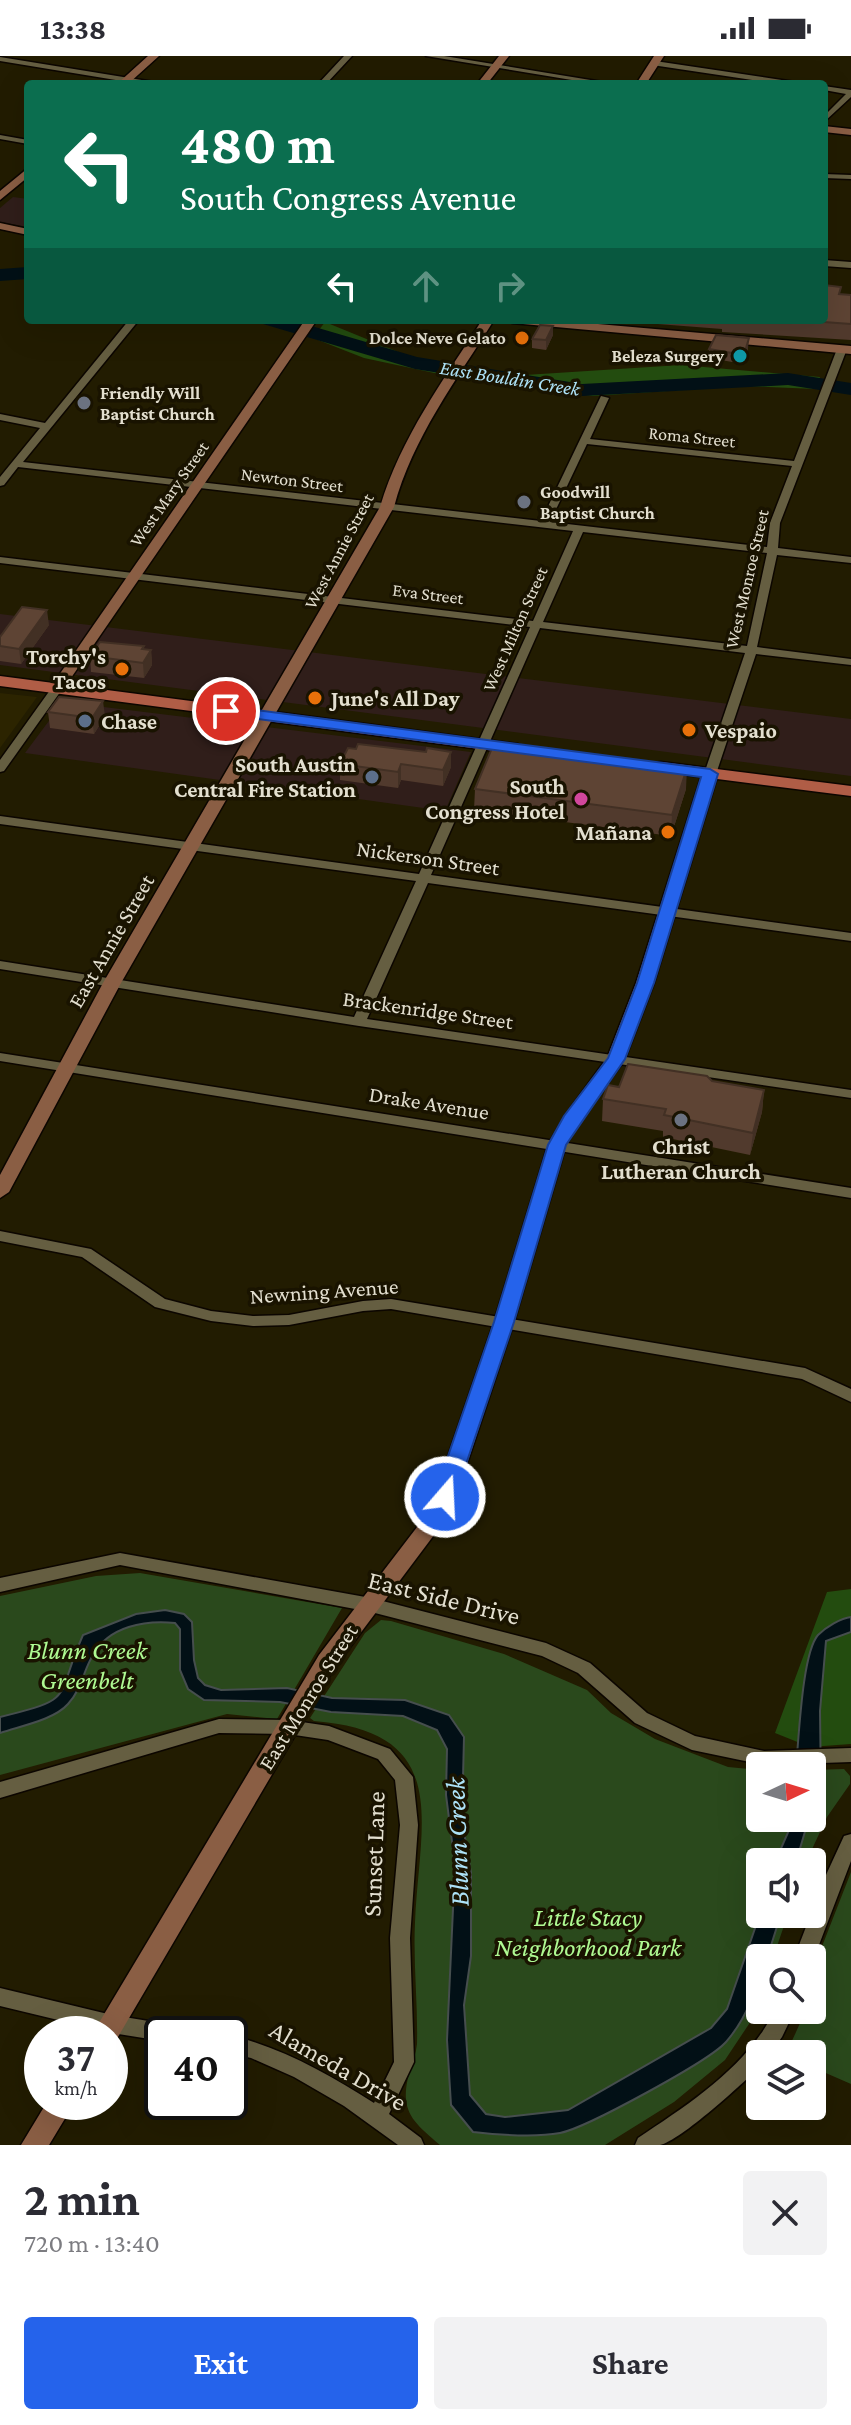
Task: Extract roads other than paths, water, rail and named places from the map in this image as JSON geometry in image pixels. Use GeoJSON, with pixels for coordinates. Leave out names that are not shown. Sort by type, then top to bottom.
{"type":"FeatureCollection","features":[{"type":"Feature","properties":{"kind":"main road"},"geometry":{"type":"LineString","coordinates":[[0,681],[531,750]]}},
{"type":"Feature","properties":{"kind":"main road"},"geometry":{"type":"LineString","coordinates":[[637,764],[851,791]]}},
{"type":"Feature","properties":{"kind":"street"},"geometry":{"type":"LineString","coordinates":[[126,80],[154,56]]}},
{"type":"Feature","properties":{"kind":"street"},"geometry":{"type":"LineString","coordinates":[[326,80],[348,56]]}},
{"type":"Feature","properties":{"kind":"street"},"geometry":{"type":"LineString","coordinates":[[430,56],[585,80]]}},
{"type":"Feature","properties":{"kind":"street"},"geometry":{"type":"LineString","coordinates":[[485,80],[504,56]]}},
{"type":"Feature","properties":{"kind":"street"},"geometry":{"type":"LineString","coordinates":[[0,59],[113,80]]}},
{"type":"Feature","properties":{"kind":"street"},"geometry":{"type":"LineString","coordinates":[[644,80],[657,60],[772,80]]}},
{"type":"Feature","properties":{"kind":"street"},"geometry":{"type":"LineString","coordinates":[[828,89],[851,93]]}},
{"type":"Feature","properties":{"kind":"street"},"geometry":{"type":"LineString","coordinates":[[828,116],[851,93]]}},
{"type":"Feature","properties":{"kind":"street"},"geometry":{"type":"LineString","coordinates":[[828,129],[851,132]]}},
{"type":"Feature","properties":{"kind":"street"},"geometry":{"type":"LineString","coordinates":[[0,137],[24,141]]}},
{"type":"Feature","properties":{"kind":"street"},"geometry":{"type":"LineString","coordinates":[[0,197],[24,175]]}},
{"type":"Feature","properties":{"kind":"street"},"geometry":{"type":"LineString","coordinates":[[828,176],[851,177]]}},
{"type":"Feature","properties":{"kind":"street"},"geometry":{"type":"LineString","coordinates":[[0,226],[24,231]]}},
{"type":"Feature","properties":{"kind":"street"},"geometry":{"type":"LineString","coordinates":[[828,263],[851,265]]}},
{"type":"Feature","properties":{"kind":"street"},"geometry":{"type":"LineString","coordinates":[[0,483],[131,324]]}},
{"type":"Feature","properties":{"kind":"street","name":"West Annie Street"},"geometry":{"type":"LineString","coordinates":[[269,716],[387,507],[394,477],[404,455],[433,403],[486,324]]}},
{"type":"Feature","properties":{"kind":"street"},"geometry":{"type":"LineString","coordinates":[[557,324],[846,350]]}},
{"type":"Feature","properties":{"kind":"street","name":"West Mary Street"},"geometry":{"type":"LineString","coordinates":[[57,688],[307,325]]}},
{"type":"Feature","properties":{"kind":"street","name":"West Monroe Street"},"geometry":{"type":"LineString","coordinates":[[710,774],[750,651],[775,551],[775,523],[827,386],[846,350]]}},
{"type":"Feature","properties":{"kind":"street"},"geometry":{"type":"LineString","coordinates":[[544,525],[604,398]]}},
{"type":"Feature","properties":{"kind":"street"},"geometry":{"type":"LineString","coordinates":[[0,417],[47,426]]}},
{"type":"Feature","properties":{"kind":"street","name":"Roma Street"},"geometry":{"type":"LineString","coordinates":[[584,441],[797,464]]}},
{"type":"Feature","properties":{"kind":"street","name":"Newton Street"},"geometry":{"type":"LineString","coordinates":[[16,464],[851,560]]}},
{"type":"Feature","properties":{"kind":"street","name":"West Milton Street"},"geometry":{"type":"LineString","coordinates":[[359,1022],[579,529]]}},
{"type":"Feature","properties":{"kind":"street","name":"Eva Street"},"geometry":{"type":"LineString","coordinates":[[0,560],[851,662]]}},
{"type":"Feature","properties":{"kind":"street"},"geometry":{"type":"LineString","coordinates":[[0,768],[57,688]]}},
{"type":"Feature","properties":{"kind":"street","name":"East Annie Street"},"geometry":{"type":"LineString","coordinates":[[0,1192],[112,983],[269,716]]}},
{"type":"Feature","properties":{"kind":"street","name":"East Monroe Street"},"geometry":{"type":"LineString","coordinates":[[117,2016],[327,1661],[423,1536],[445,1497],[504,1322],[557,1145],[571,1120],[616,1059],[645,983],[710,774]]}},
{"type":"Feature","properties":{"kind":"street","name":"Nickerson Street"},"geometry":{"type":"LineString","coordinates":[[0,820],[851,937]]}},
{"type":"Feature","properties":{"kind":"street","name":"Brackenridge Street"},"geometry":{"type":"LineString","coordinates":[[0,965],[359,1022],[851,1094]]}},
{"type":"Feature","properties":{"kind":"street","name":"Drake Avenue"},"geometry":{"type":"LineString","coordinates":[[0,1057],[851,1193]]}},
{"type":"Feature","properties":{"kind":"street","name":"Newning Avenue"},"geometry":{"type":"LineString","coordinates":[[0,1236],[86,1253],[160,1303],[211,1316],[253,1321],[289,1320],[391,1304],[805,1374],[851,1396]]}},
{"type":"Feature","properties":{"kind":"street","name":"East Side Drive"},"geometry":{"type":"LineString","coordinates":[[0,1585],[120,1559],[371,1605],[546,1650],[584,1668],[641,1718],[692,1743],[764,1758],[851,1755]]}},
{"type":"Feature","properties":{"kind":"street","name":"Sunset Lane"},"geometry":{"type":"LineString","coordinates":[[0,1790],[198,1730],[243,1725],[292,1721],[364,1744],[384,1754],[404,1777],[409,1825],[400,1938],[404,2062],[378,2116]]}},
{"type":"Feature","properties":{"kind":"street"},"geometry":{"type":"LineString","coordinates":[[809,1944],[851,1842]]}},
{"type":"Feature","properties":{"kind":"street"},"geometry":{"type":"LineString","coordinates":[[0,1997],[65,2016]]}},
{"type":"Feature","properties":{"kind":"street"},"geometry":{"type":"LineString","coordinates":[[645,2145],[691,2115],[739,2071],[758,2052],[776,2024]]}},
{"type":"Feature","properties":{"kind":"street","name":"Alameda Drive"},"geometry":{"type":"LineString","coordinates":[[248,2047],[258,2049],[378,2116],[414,2145]]}},
{"type":"Feature","properties":{"kind":"street"},"geometry":{"type":"LineString","coordinates":[[34,2145],[50,2120]]}},
{"type":"Feature","properties":{"kind":"water","name":"Blunn Creek"},"geometry":{"type":"Polygon","coordinates":[[[165,1610],[184,1614],[192,1622],[194,1660],[198,1678],[205,1685],[221,1690],[287,1688],[332,1698],[405,1700],[449,1715],[464,1737],[462,1820],[471,1873],[471,1956],[464,2005],[470,2095],[486,2114],[505,2117],[568,2110],[711,2028],[727,2009],[746,1954],[746,2011],[733,2033],[715,2051],[673,2078],[574,2128],[539,2135],[473,2132],[451,2105],[447,2040],[455,1865],[446,1795],[447,1749],[437,1730],[403,1716],[331,1712],[280,1702],[204,1700],[188,1689],[180,1670],[180,1629],[175,1623],[164,1622],[140,1624],[108,1637],[93,1655],[76,1692],[62,1710],[0,1733],[0,1717],[42,1705],[60,1693],[83,1635],[136,1614],[165,1610]]]}},
{"type":"Feature","properties":{"kind":"water"},"geometry":{"type":"Polygon","coordinates":[[[851,1617],[851,1632],[826,1641],[820,1711],[821,1752],[797,1752],[808,1659],[818,1635],[851,1617]]]}},
{"type":"Feature","properties":{"kind":"water"},"geometry":{"type":"Polygon","coordinates":[[[788,1832],[805,1832],[800,1848],[781,1848],[788,1832]]]}},
{"type":"Feature","properties":{"kind":"water"},"geometry":{"type":"Polygon","coordinates":[[[755,1928],[777,1928],[771,1944],[750,1944],[755,1928]]]}},
{"type":"Feature","properties":{"kind":"waterway","name":"East Bouldin Creek"},"geometry":{"type":"LineString","coordinates":[[0,275],[24,273]]}},
{"type":"Feature","properties":{"kind":"waterway","name":"East Bouldin Creek"},"geometry":{"type":"LineString","coordinates":[[283,324],[415,363],[582,390],[788,379],[851,389]]}},
{"type":"Feature","properties":{"kind":"place","name":"Dolce Neve Gelato"},"geometry":{"type":"Point","coordinates":[522,338]}},
{"type":"Feature","properties":{"kind":"place","name":"Beleza Surgery"},"geometry":{"type":"Point","coordinates":[740,356]}},
{"type":"Feature","properties":{"kind":"place","name":"Friendly Will Baptist Church"},"geometry":{"type":"Point","coordinates":[84,403]}},
{"type":"Feature","properties":{"kind":"place","name":"Goodwill Baptist Church"},"geometry":{"type":"Point","coordinates":[524,502]}},
{"type":"Feature","properties":{"kind":"place","name":"Torchy's Tacos"},"geometry":{"type":"Point","coordinates":[122,669]}},
{"type":"Feature","properties":{"kind":"place","name":"June's All Day"},"geometry":{"type":"Point","coordinates":[315,698]}},
{"type":"Feature","properties":{"kind":"place","name":"Chase"},"geometry":{"type":"Point","coordinates":[85,721]}},
{"type":"Feature","properties":{"kind":"place","name":"Vespaio"},"geometry":{"type":"Point","coordinates":[689,730]}},
{"type":"Feature","properties":{"kind":"place","name":"South Austin Central Fire Station"},"geometry":{"type":"Point","coordinates":[372,777]}},
{"type":"Feature","properties":{"kind":"place","name":"South Congress Hotel"},"geometry":{"type":"Point","coordinates":[581,799]}},
{"type":"Feature","properties":{"kind":"place","name":"Mañana"},"geometry":{"type":"Point","coordinates":[668,832]}},
{"type":"Feature","properties":{"kind":"place","name":"Christ Lutheran Church"},"geometry":{"type":"Point","coordinates":[681,1120]}},
{"type":"Feature","properties":{"kind":"park label","name":"Blunn Creek Greenbelt"},"geometry":{"type":"Point","coordinates":[87,1665]}},
{"type":"Feature","properties":{"kind":"park label","name":"Little Stacy Neighborhood Park"},"geometry":{"type":"Point","coordinates":[588,1932]}}]}
